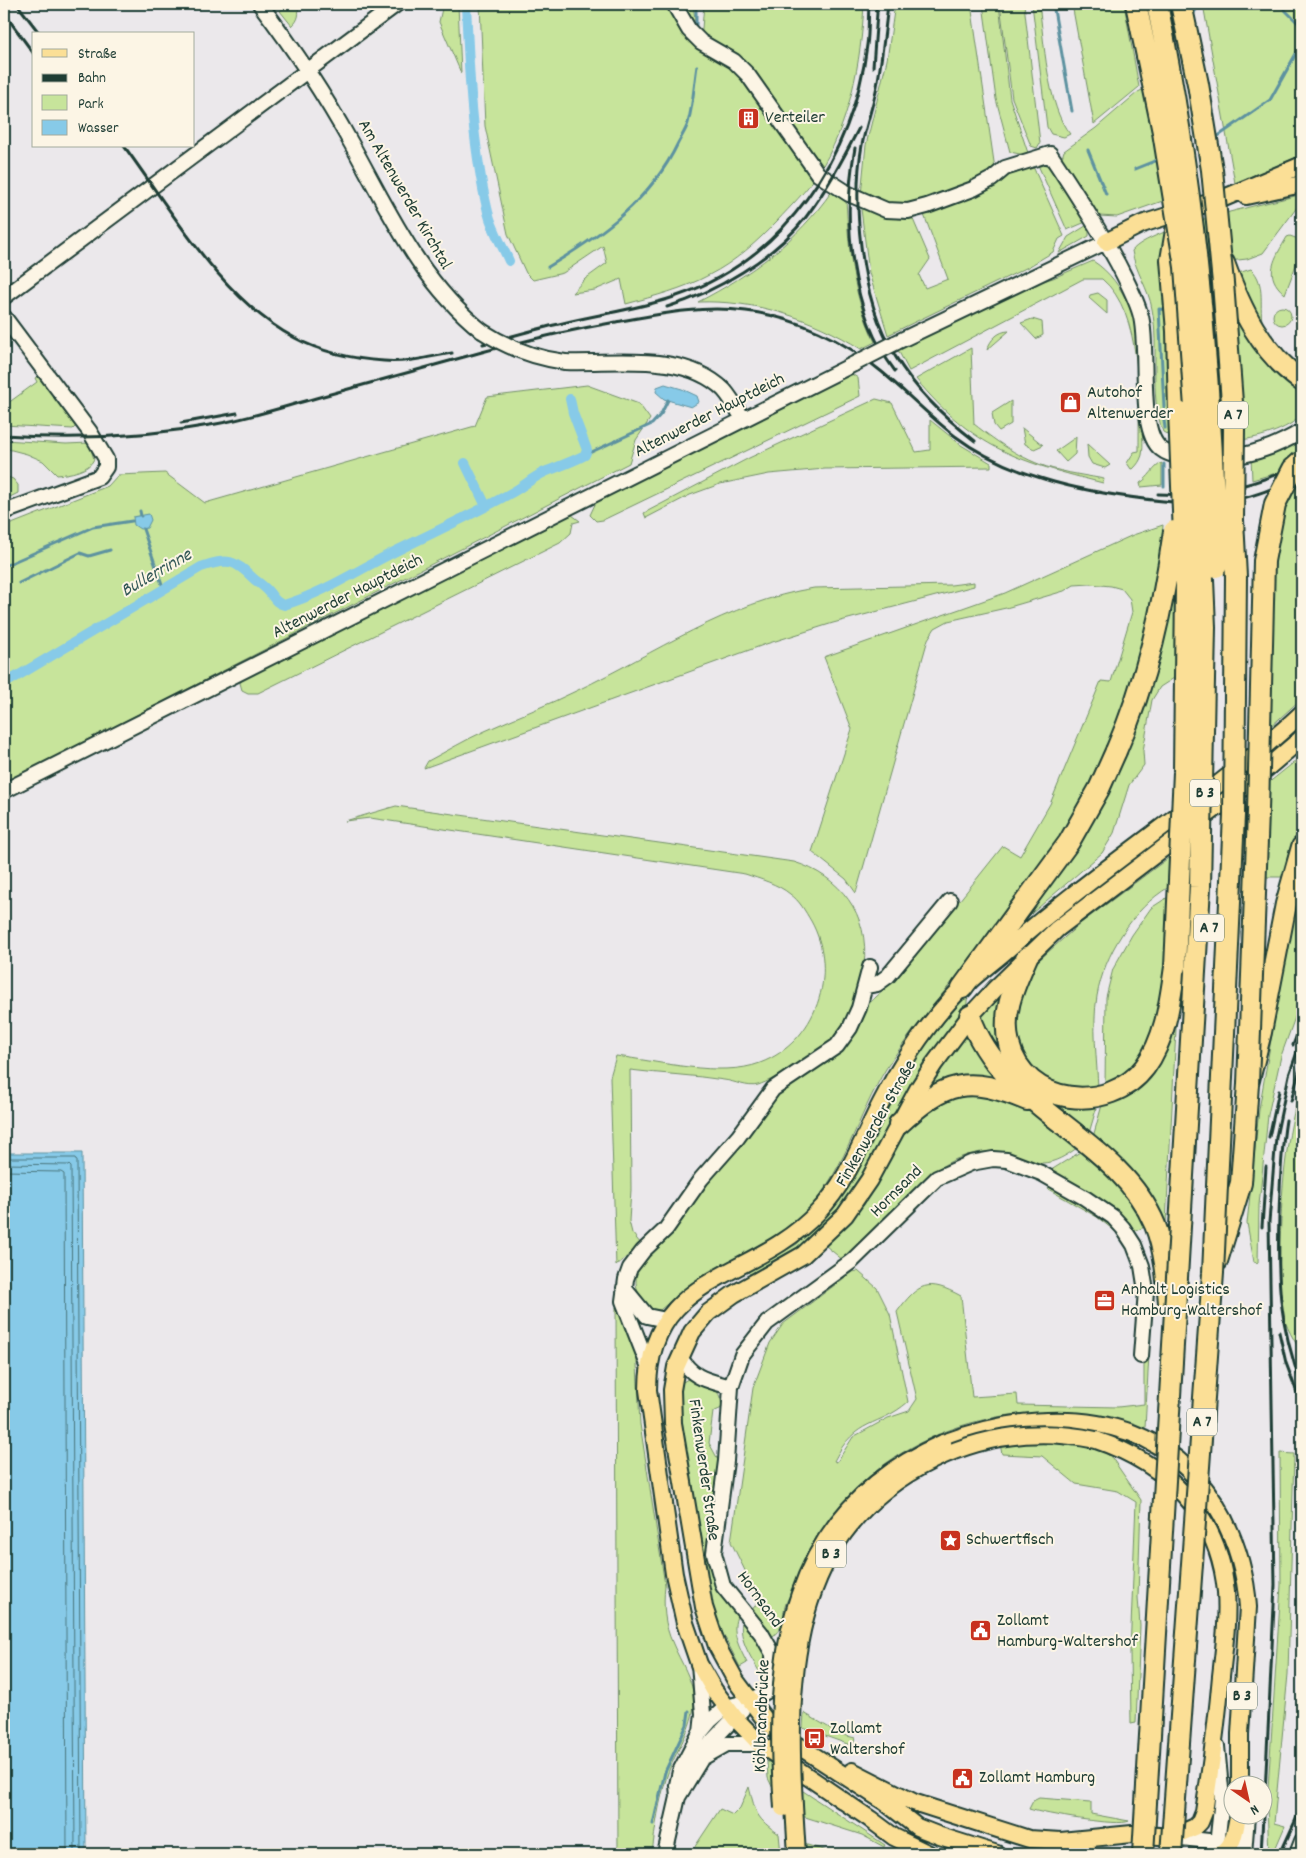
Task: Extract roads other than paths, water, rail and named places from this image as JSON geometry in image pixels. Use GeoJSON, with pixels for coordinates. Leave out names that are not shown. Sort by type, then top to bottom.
{"type":"FeatureCollection","features":[{"type":"Feature","properties":{"kind":"highway","name":"A 7"},"geometry":{"type":"LineString","coordinates":[[1136,4],[1163,132],[1185,267],[1194,385],[1205,626],[1200,886],[1143,1854]]}},
{"type":"Feature","properties":{"kind":"highway","name":"A 7"},"geometry":{"type":"LineString","coordinates":[[1154,1854],[1207,972],[1214,814],[1217,674],[1215,507],[1203,314],[1188,176],[1157,4]]}},
{"type":"Feature","properties":{"kind":"highway","name":"A 7"},"geometry":{"type":"LineString","coordinates":[[1172,1846],[1213,1273],[1234,815],[1236,675],[1234,429],[1220,254],[1211,162],[1181,4]]}},
{"type":"Feature","properties":{"kind":"highway"},"geometry":{"type":"LineString","coordinates":[[1027,957],[1009,1002],[1006,1017],[1009,1045],[1017,1062],[1027,1075],[1050,1092],[1066,1097],[1090,1099],[1107,1095],[1134,1080],[1154,1053],[1161,1036],[1170,1003],[1175,967],[1184,772],[1186,585],[1176,331],[1171,260],[1178,218]]}},
{"type":"Feature","properties":{"kind":"highway"},"geometry":{"type":"LineString","coordinates":[[1220,254],[1259,339],[1271,355],[1302,381]]}},
{"type":"Feature","properties":{"kind":"highway"},"geometry":{"type":"LineString","coordinates":[[1213,1273],[1240,1183],[1248,1084],[1258,812],[1264,561],[1275,504],[1293,469],[1302,461]]}},
{"type":"Feature","properties":{"kind":"highway"},"geometry":{"type":"LineString","coordinates":[[962,988],[1069,842],[1116,751],[1135,702],[1163,604],[1181,487]]}},
{"type":"Feature","properties":{"kind":"highway"},"geometry":{"type":"LineString","coordinates":[[1248,1084],[1261,1032],[1286,904],[1302,847]]}},
{"type":"Feature","properties":{"kind":"highway"},"geometry":{"type":"LineString","coordinates":[[970,1016],[978,1034],[1013,1081],[1040,1106],[1121,1173],[1140,1198],[1154,1223],[1162,1246],[1167,1278],[1173,1366]]}},
{"type":"Feature","properties":{"kind":"highway"},"geometry":{"type":"LineString","coordinates":[[899,1124],[932,1096],[962,1085],[986,1086],[998,1089],[1040,1106]]}},
{"type":"Feature","properties":{"kind":"main road"},"geometry":{"type":"LineString","coordinates":[[1106,242],[1156,219],[1224,198],[1302,165]]}},
{"type":"Feature","properties":{"kind":"main road"},"geometry":{"type":"LineString","coordinates":[[1224,198],[1259,195],[1302,184]]}},
{"type":"Feature","properties":{"kind":"main road","name":"Finkenwerder Straße"},"geometry":{"type":"LineString","coordinates":[[929,1854],[894,1837],[760,1744],[731,1712],[700,1664],[685,1623],[670,1550],[649,1404],[648,1364],[652,1349],[666,1320],[680,1303],[696,1290],[776,1247],[819,1212],[843,1179],[904,1062],[936,1018],[962,988],[1049,913],[1249,759],[1302,712]]}},
{"type":"Feature","properties":{"kind":"main road","name":"Finkenwerder Straße"},"geometry":{"type":"LineString","coordinates":[[997,1854],[927,1832],[906,1820],[884,1802],[782,1735],[766,1721],[750,1701],[722,1656],[704,1607],[673,1423],[672,1390],[680,1357],[698,1323],[719,1303],[803,1254],[834,1227],[869,1180],[934,1064],[970,1016],[1027,957],[1091,902],[1253,780],[1302,738]]}},
{"type":"Feature","properties":{"kind":"main road","name":"Finkenwerder Straße"},"geometry":{"type":"LineString","coordinates":[[970,1016],[974,994],[988,967]]}},
{"type":"Feature","properties":{"kind":"main road","name":"Köhlbrandbrücke"},"geometry":{"type":"LineString","coordinates":[[786,1854],[780,1744],[780,1687],[784,1653],[803,1586],[816,1556],[836,1525],[859,1499],[887,1475],[919,1454],[956,1438],[998,1427],[1028,1423],[1062,1422],[1097,1433]]}},
{"type":"Feature","properties":{"kind":"main road","name":"B 3"},"geometry":{"type":"LineString","coordinates":[[1097,1433],[1120,1430],[1145,1439],[1182,1465],[1213,1500],[1236,1543],[1244,1574],[1248,1607],[1240,1734],[1241,1776]]}},
{"type":"Feature","properties":{"kind":"main road","name":"B 3"},"geometry":{"type":"LineString","coordinates":[[1097,1433],[1134,1455],[1170,1480],[1198,1513],[1212,1538],[1224,1578],[1226,1606],[1216,1734],[1203,1817],[1200,1822],[1172,1846]]}},
{"type":"Feature","properties":{"kind":"main road","name":"Köhlbrandbrücke"},"geometry":{"type":"LineString","coordinates":[[797,1854],[791,1736],[794,1671],[812,1596],[826,1564],[841,1538],[864,1511],[889,1488],[923,1465],[957,1449],[988,1440],[1021,1434],[1097,1433]]}},
{"type":"Feature","properties":{"kind":"main road","name":"Finkenwerder Straße"},"geometry":{"type":"LineString","coordinates":[[822,1760],[836,1763],[914,1802],[1012,1836],[1048,1841],[1132,1834],[1172,1846]]}},
{"type":"Feature","properties":{"kind":"main road","name":"Finkenwerder Straße"},"geometry":{"type":"LineString","coordinates":[[884,1802],[920,1816],[1009,1844],[1043,1849],[1083,1844]]}},
{"type":"Feature","properties":{"kind":"main road","name":"Finkenwerder Straße"},"geometry":{"type":"LineString","coordinates":[[870,1819],[967,1854]]}},
{"type":"Feature","properties":{"kind":"main road"},"geometry":{"type":"LineString","coordinates":[[1222,1851],[1236,1826]]}},
{"type":"Feature","properties":{"kind":"main road","name":"Finkenwerder Straße"},"geometry":{"type":"LineString","coordinates":[[1065,1854],[1099,1837]]}},
{"type":"Feature","properties":{"kind":"street","name":"Am Altenwerder Kirchtal"},"geometry":{"type":"LineString","coordinates":[[260,4],[308,70],[422,268],[454,307],[482,331],[500,342],[528,354],[565,362],[654,363],[684,368],[717,384],[730,398],[743,419]]}},
{"type":"Feature","properties":{"kind":"street"},"geometry":{"type":"LineString","coordinates":[[4,297],[397,4]]}},
{"type":"Feature","properties":{"kind":"street"},"geometry":{"type":"LineString","coordinates":[[674,4],[689,30],[701,42],[734,61],[748,75],[818,174],[849,194],[886,210],[908,211],[973,189],[992,179],[1005,168],[1050,154],[1106,242],[1141,315],[1148,421],[1156,445],[1163,451],[1176,455],[1213,459],[1258,451],[1288,440],[1302,431]]}},
{"type":"Feature","properties":{"kind":"street"},"geometry":{"type":"LineString","coordinates":[[1285,188],[1302,178]]}},
{"type":"Feature","properties":{"kind":"street","name":"Altenwerder Hauptdeich"},"geometry":{"type":"LineString","coordinates":[[4,791],[743,419],[1106,242]]}},
{"type":"Feature","properties":{"kind":"street"},"geometry":{"type":"LineString","coordinates":[[4,317],[103,450],[106,467],[95,479],[39,497],[4,512]]}},
{"type":"Feature","properties":{"kind":"street"},"geometry":{"type":"LineString","coordinates":[[865,986],[877,984],[888,976],[950,901]]}},
{"type":"Feature","properties":{"kind":"street","name":"Finkenwerder Straße"},"geometry":{"type":"LineString","coordinates":[[648,1364],[624,1306],[624,1288],[628,1272],[635,1260],[666,1229],[701,1178],[738,1137],[774,1090],[787,1078],[837,1046],[850,1028],[870,967]]}},
{"type":"Feature","properties":{"kind":"street","name":"Hornsand"},"geometry":{"type":"LineString","coordinates":[[750,1701],[774,1687],[775,1662],[761,1632],[723,1586],[715,1562],[714,1542],[726,1460],[730,1387],[742,1355],[767,1322],[852,1261],[937,1178],[971,1163],[993,1159],[1007,1160],[1041,1173],[1113,1217],[1123,1228],[1134,1246],[1142,1266],[1146,1291],[1141,1356]]}},
{"type":"Feature","properties":{"kind":"street"},"geometry":{"type":"LineString","coordinates":[[624,1288],[647,1316],[666,1320]]}},
{"type":"Feature","properties":{"kind":"street"},"geometry":{"type":"LineString","coordinates":[[680,1357],[691,1373],[697,1377],[730,1387]]}},
{"type":"Feature","properties":{"kind":"street","name":"Finkenwerder Straße"},"geometry":{"type":"LineString","coordinates":[[700,1664],[703,1714],[700,1733]]}},
{"type":"Feature","properties":{"kind":"street"},"geometry":{"type":"LineString","coordinates":[[665,1854],[678,1797],[677,1785],[680,1771],[700,1733],[710,1721],[750,1701]]}},
{"type":"Feature","properties":{"kind":"street"},"geometry":{"type":"LineString","coordinates":[[678,1797],[731,1712]]}},
{"type":"Feature","properties":{"kind":"street"},"geometry":{"type":"LineString","coordinates":[[1216,1734],[1222,1799],[1222,1851]]}},
{"type":"Feature","properties":{"kind":"street"},"geometry":{"type":"LineString","coordinates":[[702,1759],[727,1744],[760,1744]]}},
{"type":"Feature","properties":{"kind":"street"},"geometry":{"type":"LineString","coordinates":[[1244,1854],[1246,1826]]}},
{"type":"Feature","properties":{"kind":"street"},"geometry":{"type":"LineString","coordinates":[[1297,1854],[1302,1841]]}},
{"type":"Feature","properties":{"kind":"street","name":"B 3"},"geometry":{"type":"LineString","coordinates":[[1172,1846],[1222,1851]]}},
{"type":"Feature","properties":{"kind":"water"},"geometry":{"type":"Polygon","coordinates":[[[665,384],[697,396],[699,402],[691,407],[664,399],[656,392],[657,387],[665,384]]]}},
{"type":"Feature","properties":{"kind":"water"},"geometry":{"type":"Polygon","coordinates":[[[149,514],[151,520],[147,528],[140,529],[134,525],[133,517],[149,514]]]}},
{"type":"Feature","properties":{"kind":"water"},"geometry":{"type":"Polygon","coordinates":[[[4,1153],[82,1153],[86,1854],[4,1854],[4,1153]]]}},
{"type":"Feature","properties":{"kind":"waterway"},"geometry":{"type":"LineString","coordinates":[[466,4],[470,82],[478,161],[490,218],[509,261]]}},
{"type":"Feature","properties":{"kind":"waterway"},"geometry":{"type":"LineString","coordinates":[[696,4],[696,25]]}},
{"type":"Feature","properties":{"kind":"waterway"},"geometry":{"type":"LineString","coordinates":[[1053,4],[1072,111]]}},
{"type":"Feature","properties":{"kind":"waterway"},"geometry":{"type":"LineString","coordinates":[[1194,13],[1199,4]]}},
{"type":"Feature","properties":{"kind":"waterway"},"geometry":{"type":"LineString","coordinates":[[1214,139],[1270,100],[1302,43],[1301,26],[1279,4]]}},
{"type":"Feature","properties":{"kind":"waterway"},"geometry":{"type":"LineString","coordinates":[[548,267],[605,229],[639,199],[654,182],[667,163],[687,126],[697,66]]}},
{"type":"Feature","properties":{"kind":"waterway"},"geometry":{"type":"LineString","coordinates":[[1088,150],[1106,194]]}},
{"type":"Feature","properties":{"kind":"waterway"},"geometry":{"type":"LineString","coordinates":[[1135,169],[1160,159]]}},
{"type":"Feature","properties":{"kind":"waterway"},"geometry":{"type":"LineString","coordinates":[[1164,407],[1159,309],[1168,310]]}},
{"type":"Feature","properties":{"kind":"waterway","name":"Bullerrinne"},"geometry":{"type":"LineString","coordinates":[[4,684],[201,567],[210,564],[218,562],[236,564],[266,588],[277,602],[284,605],[327,588],[396,551],[497,501],[542,473],[585,455],[587,450],[573,413],[570,399]]}},
{"type":"Feature","properties":{"kind":"waterway"},"geometry":{"type":"LineString","coordinates":[[585,455],[652,424],[661,414],[668,400]]}},
{"type":"Feature","properties":{"kind":"waterway"},"geometry":{"type":"LineString","coordinates":[[1164,420],[1165,428]]}},
{"type":"Feature","properties":{"kind":"waterway","name":"Bullerrinne"},"geometry":{"type":"LineString","coordinates":[[465,463],[486,506]]}},
{"type":"Feature","properties":{"kind":"waterway"},"geometry":{"type":"LineString","coordinates":[[1164,464],[1164,486]]}},
{"type":"Feature","properties":{"kind":"waterway"},"geometry":{"type":"LineString","coordinates":[[140,511],[141,516]]}},
{"type":"Feature","properties":{"kind":"waterway"},"geometry":{"type":"LineString","coordinates":[[4,566],[93,527],[132,521]]}},
{"type":"Feature","properties":{"kind":"waterway"},"geometry":{"type":"LineString","coordinates":[[143,529],[164,590]]}},
{"type":"Feature","properties":{"kind":"waterway"},"geometry":{"type":"LineString","coordinates":[[19,583],[80,553],[89,556],[110,550]]}},
{"type":"Feature","properties":{"kind":"waterway"},"geometry":{"type":"LineString","coordinates":[[653,1824],[665,1772],[687,1725],[689,1711]]}},
{"type":"Feature","properties":{"kind":"railway"},"geometry":{"type":"LineString","coordinates":[[17,4],[38,32]]}},
{"type":"Feature","properties":{"kind":"railway"},"geometry":{"type":"LineString","coordinates":[[483,344],[553,325],[674,297],[713,280],[748,258],[780,231],[806,199],[829,164],[847,126],[859,86],[867,45],[869,4]]}},
{"type":"Feature","properties":{"kind":"railway"},"geometry":{"type":"LineString","coordinates":[[873,67],[877,13],[875,4]]}},
{"type":"Feature","properties":{"kind":"railway"},"geometry":{"type":"LineString","coordinates":[[888,4],[877,86],[862,145],[859,170],[859,221],[866,278],[873,306],[883,333],[896,357],[929,400],[950,421],[975,441]]}},
{"type":"Feature","properties":{"kind":"railway"},"geometry":{"type":"LineString","coordinates":[[4,13],[32,51]]}},
{"type":"Feature","properties":{"kind":"railway"},"geometry":{"type":"LineString","coordinates":[[667,307],[705,293],[724,283],[743,272],[778,246],[793,232],[814,206],[859,128]]}},
{"type":"Feature","properties":{"kind":"railway"},"geometry":{"type":"LineString","coordinates":[[125,148],[180,225],[221,278],[269,322],[305,343],[338,354],[362,359],[401,361],[452,353]]}},
{"type":"Feature","properties":{"kind":"railway"},"geometry":{"type":"LineString","coordinates":[[855,148],[849,204],[853,264],[859,293],[868,321],[880,347],[895,371]]}},
{"type":"Feature","properties":{"kind":"railway"},"geometry":{"type":"LineString","coordinates":[[4,435],[57,437],[137,435],[216,424],[254,416],[482,352],[549,336],[665,313],[730,309],[765,314],[801,324],[835,340],[867,360],[945,428],[977,451],[1027,474],[1054,482],[1081,489],[1136,498],[1209,504],[1254,495],[1302,476]]}},
{"type":"Feature","properties":{"kind":"railway"},"geometry":{"type":"LineString","coordinates":[[181,423],[237,413]]}},
{"type":"Feature","properties":{"kind":"railway"},"geometry":{"type":"LineString","coordinates":[[1158,494],[1214,492],[1250,484],[1302,463]]}},
{"type":"Feature","properties":{"kind":"railway"},"geometry":{"type":"LineString","coordinates":[[1293,1045],[1302,1022]]}},
{"type":"Feature","properties":{"kind":"railway"},"geometry":{"type":"LineString","coordinates":[[1266,1776],[1275,1585],[1269,1222],[1276,1137],[1289,1075],[1302,1038]]}},
{"type":"Feature","properties":{"kind":"railway"},"geometry":{"type":"LineString","coordinates":[[1291,1101],[1302,1061]]}},
{"type":"Feature","properties":{"kind":"railway"},"geometry":{"type":"LineString","coordinates":[[1269,1137],[1279,1091]]}},
{"type":"Feature","properties":{"kind":"railway"},"geometry":{"type":"LineString","coordinates":[[1286,1120],[1280,1191],[1279,1282],[1288,1342],[1302,1387]]}},
{"type":"Feature","properties":{"kind":"railway"},"geometry":{"type":"LineString","coordinates":[[1262,1227],[1266,1167]]}},
{"type":"Feature","properties":{"kind":"railway"},"geometry":{"type":"LineString","coordinates":[[1279,1332],[1286,1363],[1302,1406]]}},
{"type":"Feature","properties":{"kind":"railway"},"geometry":{"type":"LineString","coordinates":[[1280,1854],[1302,1806]]}},
{"type":"Feature","properties":{"kind":"railway"},"geometry":{"type":"LineString","coordinates":[[1261,1854],[1262,1826]]}},
{"type":"Feature","properties":{"kind":"place","name":"Verteiler"},"geometry":{"type":"Point","coordinates":[749,118]}},
{"type":"Feature","properties":{"kind":"place","name":"Autohof Altenwerder"},"geometry":{"type":"Point","coordinates":[1071,403]}},
{"type":"Feature","properties":{"kind":"place","name":"Anhalt Logistics Hamburg-Waltershof"},"geometry":{"type":"Point","coordinates":[1105,1300]}},
{"type":"Feature","properties":{"kind":"place","name":"Schwertfisch"},"geometry":{"type":"Point","coordinates":[950,1540]}},
{"type":"Feature","properties":{"kind":"place","name":"Zollamt Hamburg-Waltershof"},"geometry":{"type":"Point","coordinates":[981,1631]}},
{"type":"Feature","properties":{"kind":"place","name":"Zollamt Waltershof"},"geometry":{"type":"Point","coordinates":[814,1739]}},
{"type":"Feature","properties":{"kind":"place","name":"Zollamt Hamburg"},"geometry":{"type":"Point","coordinates":[963,1778]}}]}
